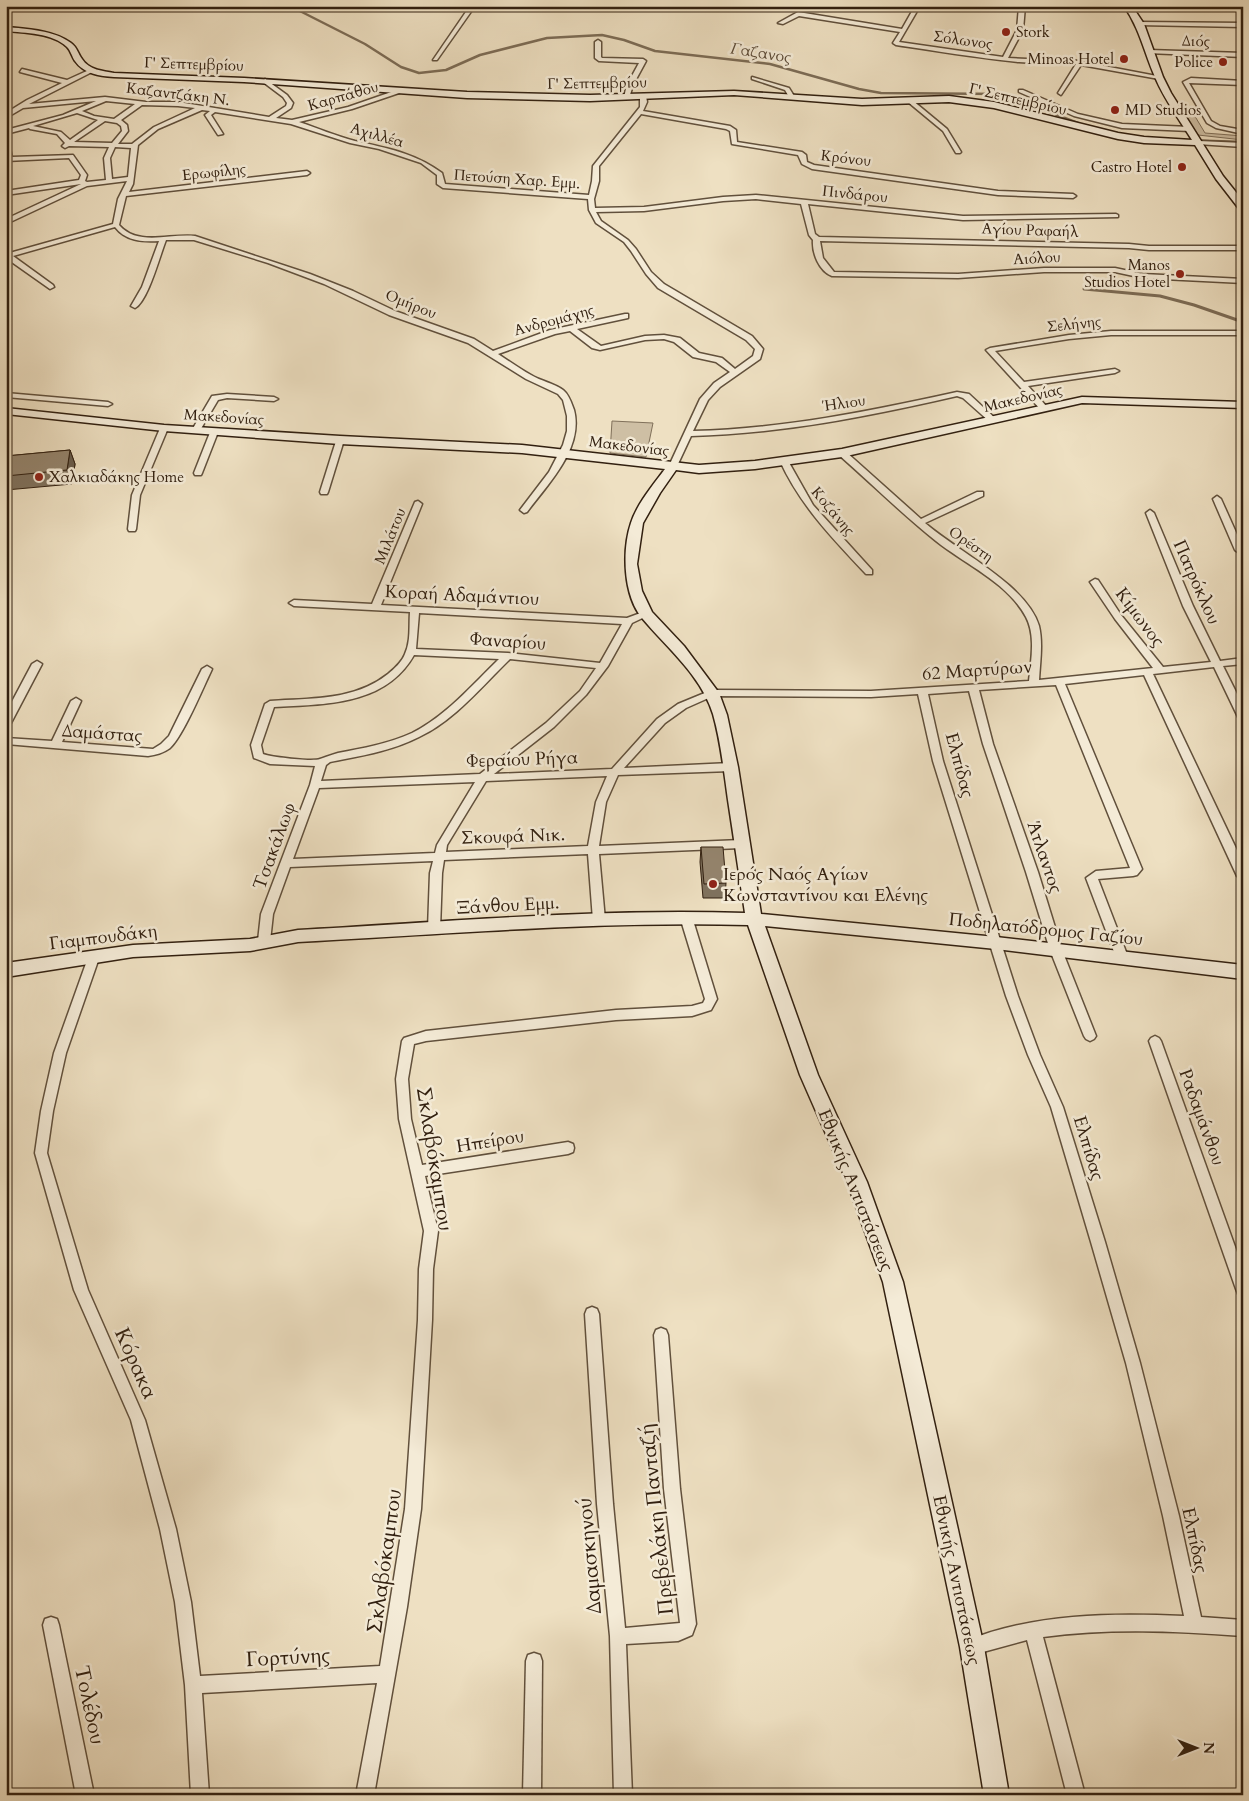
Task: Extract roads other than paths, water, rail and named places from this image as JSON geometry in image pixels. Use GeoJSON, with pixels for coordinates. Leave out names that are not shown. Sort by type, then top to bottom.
{"type":"FeatureCollection","features":[{"type":"Feature","properties":{"kind":"street"},"geometry":{"type":"LineString","coordinates":[[435,59],[473,6]]}},
{"type":"Feature","properties":{"kind":"street","name":"Σόλωνος"},"geometry":{"type":"LineString","coordinates":[[918,6],[896,43],[1005,59],[1062,60],[1159,77]]}},
{"type":"Feature","properties":{"kind":"street"},"geometry":{"type":"LineString","coordinates":[[1005,59],[1020,30],[1022,6]]}},
{"type":"Feature","properties":{"kind":"street"},"geometry":{"type":"LineString","coordinates":[[1128,6],[1140,24],[1159,77],[1226,188],[1243,208]]}},
{"type":"Feature","properties":{"kind":"street"},"geometry":{"type":"LineString","coordinates":[[781,23],[797,14],[904,30]]}},
{"type":"Feature","properties":{"kind":"street"},"geometry":{"type":"LineString","coordinates":[[1140,24],[1243,25]]}},
{"type":"Feature","properties":{"kind":"street"},"geometry":{"type":"LineString","coordinates":[[6,30],[34,33],[54,38],[69,45],[82,65],[91,71]]}},
{"type":"Feature","properties":{"kind":"street"},"geometry":{"type":"LineString","coordinates":[[598,42],[598,58],[601,60],[644,62],[630,85],[627,97]]}},
{"type":"Feature","properties":{"kind":"street","name":"Διός"},"geometry":{"type":"LineString","coordinates":[[1149,52],[1243,55]]}},
{"type":"Feature","properties":{"kind":"street"},"geometry":{"type":"LineString","coordinates":[[1061,93],[1080,63]]}},
{"type":"Feature","properties":{"kind":"street"},"geometry":{"type":"LineString","coordinates":[[22,71],[67,82]]}},
{"type":"Feature","properties":{"kind":"street"},"geometry":{"type":"LineString","coordinates":[[6,116],[22,105],[91,71]]}},
{"type":"Feature","properties":{"kind":"street","name":"Γ' Σεπτεμβρίου"},"geometry":{"type":"LineString","coordinates":[[91,71],[114,75],[265,81],[467,95],[627,97],[726,93],[862,102],[946,99],[976,102],[1131,139],[1199,142]]}},
{"type":"Feature","properties":{"kind":"street"},"geometry":{"type":"LineString","coordinates":[[754,78],[787,89],[790,92],[790,96]]}},
{"type":"Feature","properties":{"kind":"street"},"geometry":{"type":"LineString","coordinates":[[1243,83],[1191,80],[1186,82],[1209,122],[1218,127],[1243,132]]}},
{"type":"Feature","properties":{"kind":"street"},"geometry":{"type":"LineString","coordinates":[[265,81],[290,102],[289,107],[272,118]]}},
{"type":"Feature","properties":{"kind":"street","name":"Καρπάθου"},"geometry":{"type":"LineString","coordinates":[[292,122],[350,108],[400,91]]}},
{"type":"Feature","properties":{"kind":"street"},"geometry":{"type":"LineString","coordinates":[[1021,91],[1075,116],[1130,126],[1191,130]]}},
{"type":"Feature","properties":{"kind":"street"},"geometry":{"type":"LineString","coordinates":[[116,120],[139,103],[144,94]]}},
{"type":"Feature","properties":{"kind":"street"},"geometry":{"type":"LineString","coordinates":[[643,96],[644,105],[640,112],[598,164],[590,197],[592,210],[598,222],[629,244],[643,267],[661,286],[748,338],[758,346],[759,352],[757,357],[717,385],[704,399],[673,466]]}},
{"type":"Feature","properties":{"kind":"street"},"geometry":{"type":"LineString","coordinates":[[22,105],[105,99]]}},
{"type":"Feature","properties":{"kind":"street","name":"Καζαντζάκη Ν."},"geometry":{"type":"LineString","coordinates":[[6,132],[78,111],[105,99],[139,103],[175,104],[292,122]]}},
{"type":"Feature","properties":{"kind":"street"},"geometry":{"type":"LineString","coordinates":[[910,101],[945,130],[958,152]]}},
{"type":"Feature","properties":{"kind":"street"},"geometry":{"type":"LineString","coordinates":[[26,127],[59,134],[68,144],[134,146],[153,130],[201,108]]}},
{"type":"Feature","properties":{"kind":"street"},"geometry":{"type":"LineString","coordinates":[[213,110],[208,115],[208,118],[220,134]]}},
{"type":"Feature","properties":{"kind":"street"},"geometry":{"type":"LineString","coordinates":[[78,111],[91,117],[122,122],[125,130],[111,146],[107,157],[108,182]]}},
{"type":"Feature","properties":{"kind":"street","name":"Κρόνου"},"geometry":{"type":"LineString","coordinates":[[640,112],[728,127],[733,130],[734,143],[798,152],[803,155],[805,164],[812,167],[998,193],[1072,196]]}},
{"type":"Feature","properties":{"kind":"street"},"geometry":{"type":"LineString","coordinates":[[1067,123],[1075,116]]}},
{"type":"Feature","properties":{"kind":"street"},"geometry":{"type":"LineString","coordinates":[[54,156],[104,119]]}},
{"type":"Feature","properties":{"kind":"street","name":"Αχιλλέα"},"geometry":{"type":"LineString","coordinates":[[292,122],[352,142],[380,147],[423,162],[438,171],[440,184],[443,186]]}},
{"type":"Feature","properties":{"kind":"street"},"geometry":{"type":"LineString","coordinates":[[90,153],[98,140]]}},
{"type":"Feature","properties":{"kind":"street"},"geometry":{"type":"LineString","coordinates":[[1199,142],[1243,145]]}},
{"type":"Feature","properties":{"kind":"street"},"geometry":{"type":"LineString","coordinates":[[6,144],[7,159],[72,156],[84,175],[84,183]]}},
{"type":"Feature","properties":{"kind":"street"},"geometry":{"type":"LineString","coordinates":[[7,256],[116,225],[120,201],[131,179],[134,146]]}},
{"type":"Feature","properties":{"kind":"street","name":"Ερωφίλης"},"geometry":{"type":"LineString","coordinates":[[124,194],[307,173]]}},
{"type":"Feature","properties":{"kind":"street"},"geometry":{"type":"LineString","coordinates":[[6,193],[131,179]]}},
{"type":"Feature","properties":{"kind":"street"},"geometry":{"type":"LineString","coordinates":[[6,222],[84,183]]}},
{"type":"Feature","properties":{"kind":"street","name":"Πετούση Χαρ. Εμμ."},"geometry":{"type":"LineString","coordinates":[[443,186],[590,197]]}},
{"type":"Feature","properties":{"kind":"street","name":"Πινδάρου"},"geometry":{"type":"LineString","coordinates":[[592,210],[644,210],[744,197],[968,218],[1116,216]]}},
{"type":"Feature","properties":{"kind":"street"},"geometry":{"type":"LineString","coordinates":[[804,202],[812,235],[817,239]]}},
{"type":"Feature","properties":{"kind":"street","name":"Ομήρου"},"geometry":{"type":"LineString","coordinates":[[116,225],[122,232],[132,237],[142,239],[193,238],[291,269],[348,291],[402,317],[470,341],[565,397],[572,424],[570,439],[565,453],[524,510]]}},
{"type":"Feature","properties":{"kind":"street"},"geometry":{"type":"LineString","coordinates":[[136,306],[146,288],[163,238]]}},
{"type":"Feature","properties":{"kind":"street","name":"Αγίου Ραφαήλ"},"geometry":{"type":"LineString","coordinates":[[817,239],[1149,248],[1243,248]]}},
{"type":"Feature","properties":{"kind":"street","name":"Αιόλου"},"geometry":{"type":"LineString","coordinates":[[817,239],[815,245],[826,271],[832,274],[958,276],[1044,270],[1115,270],[1143,276],[1243,280]]}},
{"type":"Feature","properties":{"kind":"street"},"geometry":{"type":"LineString","coordinates":[[7,256],[50,287]]}},
{"type":"Feature","properties":{"kind":"street","name":"Ανδρομάχης"},"geometry":{"type":"LineString","coordinates":[[492,354],[537,337],[625,316]]}},
{"type":"Feature","properties":{"kind":"street"},"geometry":{"type":"LineString","coordinates":[[571,328],[600,348],[654,336],[670,338],[682,344],[696,355],[719,360],[734,372]]}},
{"type":"Feature","properties":{"kind":"street","name":"Σελήνης"},"geometry":{"type":"LineString","coordinates":[[1044,408],[990,350],[1070,337],[1111,333],[1243,333]]}},
{"type":"Feature","properties":{"kind":"street"},"geometry":{"type":"LineString","coordinates":[[1022,384],[1115,372]]}},
{"type":"Feature","properties":{"kind":"street","name":"Ήλιου"},"geometry":{"type":"LineString","coordinates":[[688,434],[712,434],[866,414],[957,394],[966,396],[993,420]]}},
{"type":"Feature","properties":{"kind":"street"},"geometry":{"type":"LineString","coordinates":[[6,395],[108,404]]}},
{"type":"Feature","properties":{"kind":"street"},"geometry":{"type":"LineString","coordinates":[[196,430],[215,398],[227,396],[274,399]]}},
{"type":"Feature","properties":{"kind":"street","name":"Μακεδονίας"},"geometry":{"type":"LineString","coordinates":[[6,411],[164,428],[340,440],[483,446],[706,468],[784,461],[842,453],[910,440],[1044,408],[1090,400],[1243,406]]}},
{"type":"Feature","properties":{"kind":"street"},"geometry":{"type":"LineString","coordinates":[[132,529],[133,511],[139,486],[164,428]]}},
{"type":"Feature","properties":{"kind":"street"},"geometry":{"type":"LineString","coordinates":[[198,473],[214,432]]}},
{"type":"Feature","properties":{"kind":"street"},"geometry":{"type":"LineString","coordinates":[[324,492],[340,440]]}},
{"type":"Feature","properties":{"kind":"street","name":"Ορέστη"},"geometry":{"type":"LineString","coordinates":[[842,453],[948,546],[998,579],[1024,607],[1032,619],[1035,632],[1034,683]]}},
{"type":"Feature","properties":{"kind":"street","name":"Κοζάνης"},"geometry":{"type":"LineString","coordinates":[[784,461],[796,487],[806,502],[838,540],[869,572]]}},
{"type":"Feature","properties":{"kind":"street","name":"Εθνικής Αντιστάσεως"},"geometry":{"type":"LineString","coordinates":[[673,466],[646,506],[634,533],[631,564],[637,599],[637,618],[679,649],[712,693],[720,715],[754,919],[809,1075],[857,1182],[893,1282],[972,1647],[997,1795]]}},
{"type":"Feature","properties":{"kind":"street"},"geometry":{"type":"LineString","coordinates":[[920,522],[980,494]]}},
{"type":"Feature","properties":{"kind":"street"},"geometry":{"type":"LineString","coordinates":[[1217,499],[1239,550],[1243,553]]}},
{"type":"Feature","properties":{"kind":"street","name":"Μιλάτου"},"geometry":{"type":"LineString","coordinates":[[376,606],[418,504]]}},
{"type":"Feature","properties":{"kind":"street","name":"Πατρόκλου"},"geometry":{"type":"LineString","coordinates":[[1150,513],[1188,606],[1218,663],[1243,717]]}},
{"type":"Feature","properties":{"kind":"street","name":"Κίμωνος"},"geometry":{"type":"LineString","coordinates":[[1095,582],[1118,617],[1160,670]]}},
{"type":"Feature","properties":{"kind":"street","name":"Κοραή Αδαμάντιου"},"geometry":{"type":"LineString","coordinates":[[294,603],[637,618]]}},
{"type":"Feature","properties":{"kind":"street"},"geometry":{"type":"LineString","coordinates":[[415,609],[411,652],[400,668],[383,684],[363,695],[344,700],[270,704],[256,745],[258,756],[270,760],[321,763],[326,759],[384,747],[425,730],[451,709],[508,656]]}},
{"type":"Feature","properties":{"kind":"street"},"geometry":{"type":"LineString","coordinates":[[434,929],[439,857],[442,845],[483,777],[550,725],[583,693],[637,618]]}},
{"type":"Feature","properties":{"kind":"street","name":"Φαναρίου"},"geometry":{"type":"LineString","coordinates":[[411,652],[508,656],[603,666]]}},
{"type":"Feature","properties":{"kind":"street","name":"62 Μαρτύρων"},"geometry":{"type":"LineString","coordinates":[[712,693],[850,695],[1059,682],[1243,661]]}},
{"type":"Feature","properties":{"kind":"street"},"geometry":{"type":"LineString","coordinates":[[6,723],[37,664]]}},
{"type":"Feature","properties":{"kind":"street","name":"Δαμάστας"},"geometry":{"type":"LineString","coordinates":[[6,741],[148,753],[162,749],[173,738],[207,669]]}},
{"type":"Feature","properties":{"kind":"street"},"geometry":{"type":"LineString","coordinates":[[1148,673],[1166,715],[1211,802],[1243,876]]}},
{"type":"Feature","properties":{"kind":"street"},"geometry":{"type":"LineString","coordinates":[[1059,682],[1136,869],[1133,872],[1096,875],[1092,878],[1122,957]]}},
{"type":"Feature","properties":{"kind":"street","name":"Άτλαντος"},"geometry":{"type":"LineString","coordinates":[[973,687],[988,744],[1032,872],[1056,950],[1090,1036]]}},
{"type":"Feature","properties":{"kind":"street","name":"Ελπίδας"},"geometry":{"type":"LineString","coordinates":[[922,690],[938,761],[1012,996],[1034,1055],[1057,1107],[1098,1242],[1133,1363],[1171,1516],[1194,1624]]}},
{"type":"Feature","properties":{"kind":"street"},"geometry":{"type":"LineString","coordinates":[[599,920],[593,850],[601,802],[614,773],[661,721],[682,706],[712,693]]}},
{"type":"Feature","properties":{"kind":"street"},"geometry":{"type":"LineString","coordinates":[[55,746],[76,701]]}},
{"type":"Feature","properties":{"kind":"street","name":"Τσακάλωφ"},"geometry":{"type":"LineString","coordinates":[[264,941],[267,914],[315,785],[321,763]]}},
{"type":"Feature","properties":{"kind":"street","name":"Φεραίου Ρήγα"},"geometry":{"type":"LineString","coordinates":[[315,785],[730,767]]}},
{"type":"Feature","properties":{"kind":"street","name":"Σκουφά Νικ."},"geometry":{"type":"LineString","coordinates":[[286,863],[741,844]]}},
{"type":"Feature","properties":{"kind":"street","name":"Ξάνθου Εμμ."},"geometry":{"type":"LineString","coordinates":[[264,941],[298,936],[599,920],[686,917],[754,919]]}},
{"type":"Feature","properties":{"kind":"street","name":"Σκλαβόκαμπου"},"geometry":{"type":"LineString","coordinates":[[365,1795],[400,1606],[409,1539],[420,1420],[426,1269],[431,1231],[405,1119],[402,1079],[408,1041],[426,1036],[616,1015],[692,1011],[707,1007],[711,999],[686,917]]}},
{"type":"Feature","properties":{"kind":"street","name":"Ποδηλατόδρομος Γαζίου"},"geometry":{"type":"LineString","coordinates":[[754,919],[996,943],[1243,972]]}},
{"type":"Feature","properties":{"kind":"street","name":"Γιαμπουδάκη"},"geometry":{"type":"LineString","coordinates":[[6,970],[133,951],[227,947],[250,945],[264,941]]}},
{"type":"Feature","properties":{"kind":"street","name":"Κόρακα"},"geometry":{"type":"LineString","coordinates":[[92,958],[60,1054],[47,1112],[41,1153],[81,1290],[138,1420],[168,1529],[183,1602],[193,1685],[200,1795]]}},
{"type":"Feature","properties":{"kind":"street","name":"Ραδαμάνθου"},"geometry":{"type":"LineString","coordinates":[[1155,1042],[1243,1290]]}},
{"type":"Feature","properties":{"kind":"street","name":"Ηπείρου"},"geometry":{"type":"LineString","coordinates":[[417,1172],[568,1148]]}},
{"type":"Feature","properties":{"kind":"street","name":"Δαμασκηνού"},"geometry":{"type":"LineString","coordinates":[[592,1314],[604,1495],[618,1636],[623,1795]]}},
{"type":"Feature","properties":{"kind":"street","name":"Πρεβελάκη Πανταζή"},"geometry":{"type":"LineString","coordinates":[[618,1636],[678,1633],[686,1629],[688,1624],[672,1489],[661,1335]]}},
{"type":"Feature","properties":{"kind":"street"},"geometry":{"type":"LineString","coordinates":[[972,1647],[1033,1631],[1132,1621],[1243,1628]]}},
{"type":"Feature","properties":{"kind":"street","name":"Τολέδου"},"geometry":{"type":"LineString","coordinates":[[50,1625],[85,1795]]}},
{"type":"Feature","properties":{"kind":"street"},"geometry":{"type":"LineString","coordinates":[[1033,1631],[1076,1795]]}},
{"type":"Feature","properties":{"kind":"street"},"geometry":{"type":"LineString","coordinates":[[532,1795],[534,1661]]}},
{"type":"Feature","properties":{"kind":"street","name":"Γορτύνης"},"geometry":{"type":"LineString","coordinates":[[193,1685],[386,1674]]}},
{"type":"Feature","properties":{"kind":"waterway","name":"Γαζανος"},"geometry":{"type":"LineString","coordinates":[[188,6],[193,6]]}},
{"type":"Feature","properties":{"kind":"waterway","name":"Γαζανος"},"geometry":{"type":"LineString","coordinates":[[290,6],[365,44],[401,67],[419,73],[446,70],[480,55],[547,38],[602,35],[624,40],[655,51],[770,64],[859,89],[881,93],[1002,94],[1078,123]]}},
{"type":"Feature","properties":{"kind":"waterway","name":"Γαζανος"},"geometry":{"type":"LineString","coordinates":[[1184,140],[1243,142]]}},
{"type":"Feature","properties":{"kind":"waterway"},"geometry":{"type":"LineString","coordinates":[[1084,289],[1160,296],[1194,305],[1243,322]]}},
{"type":"Feature","properties":{"kind":"place","name":"Stork"},"geometry":{"type":"Point","coordinates":[1006,32]}},
{"type":"Feature","properties":{"kind":"place","name":"Minoas Hotel"},"geometry":{"type":"Point","coordinates":[1124,59]}},
{"type":"Feature","properties":{"kind":"place","name":"Police"},"geometry":{"type":"Point","coordinates":[1223,62]}},
{"type":"Feature","properties":{"kind":"place","name":"MD Studios"},"geometry":{"type":"Point","coordinates":[1115,110]}},
{"type":"Feature","properties":{"kind":"place","name":"Castro Hotel"},"geometry":{"type":"Point","coordinates":[1182,167]}},
{"type":"Feature","properties":{"kind":"place","name":"Manos Studios Hotel"},"geometry":{"type":"Point","coordinates":[1180,274]}},
{"type":"Feature","properties":{"kind":"place","name":"Χαλκιαδάκης Home"},"geometry":{"type":"Point","coordinates":[39,477]}},
{"type":"Feature","properties":{"kind":"place","name":"Ιερός Ναός Αγίων Κωνσταντίνου και Ελένης"},"geometry":{"type":"Point","coordinates":[713,884]}}]}
